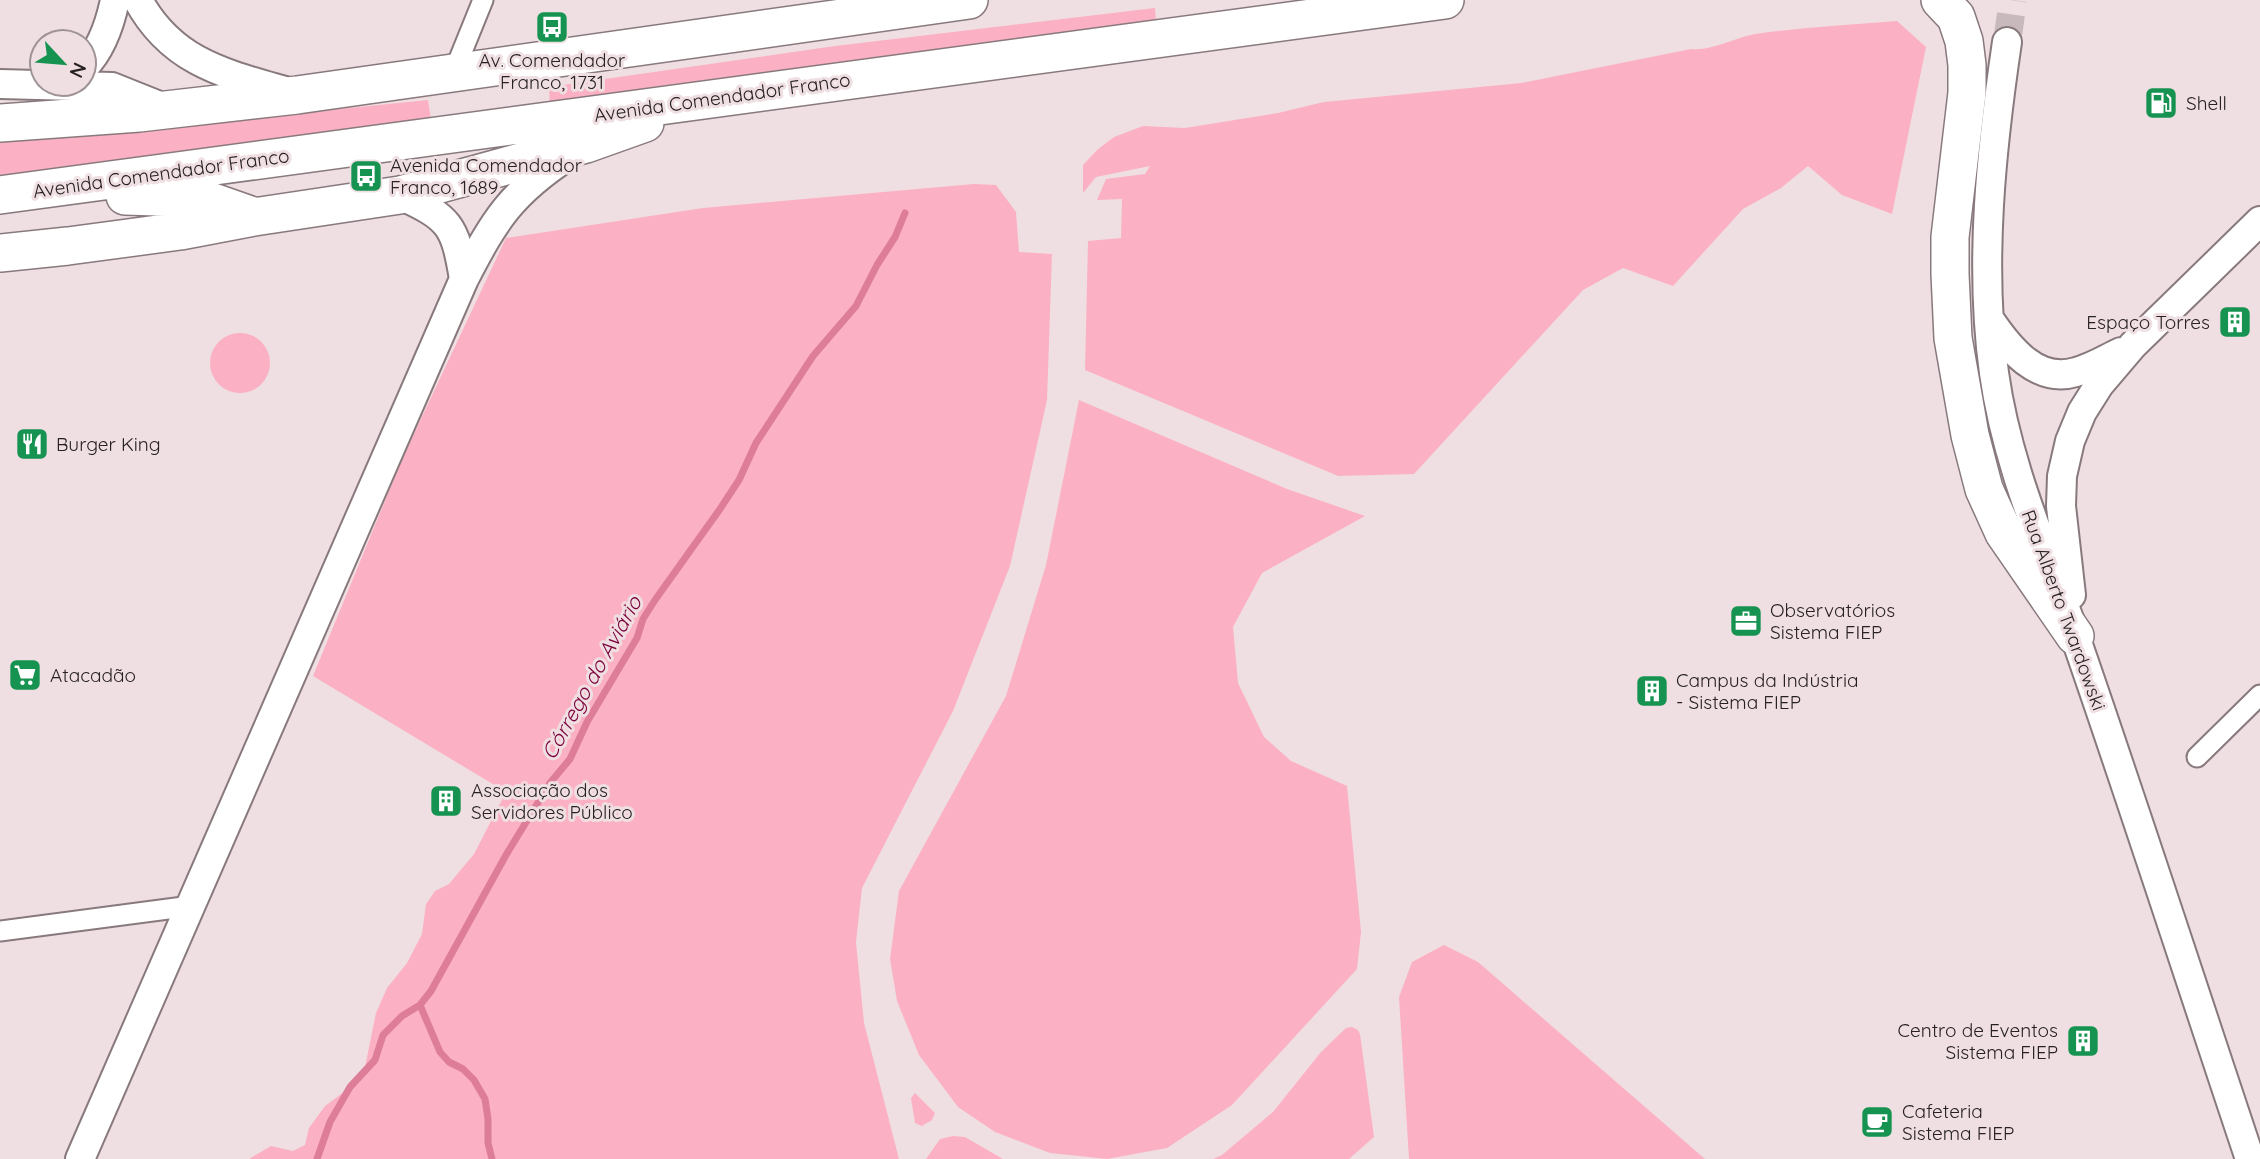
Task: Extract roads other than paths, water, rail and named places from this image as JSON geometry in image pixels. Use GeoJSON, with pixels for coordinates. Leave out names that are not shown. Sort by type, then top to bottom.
{"type":"FeatureCollection","features":[{"type":"Feature","properties":{"kind":"highway"},"geometry":{"type":"LineString","coordinates":[[8,122],[170,110],[297,95],[969,0]]}},
{"type":"Feature","properties":{"kind":"highway","name":"Avenida Comendador Franco"},"geometry":{"type":"LineString","coordinates":[[11,193],[1445,0]]}},
{"type":"Feature","properties":{"kind":"highway"},"geometry":{"type":"LineString","coordinates":[[1940,0],[1956,17],[1964,41],[1967,65],[1968,93],[1950,237],[1953,338],[1960,390],[1984,489],[2004,533],[2075,636]]}},
{"type":"Feature","properties":{"kind":"highway"},"geometry":{"type":"LineString","coordinates":[[0,253],[118,240],[400,195],[586,144],[713,98]]}},
{"type":"Feature","properties":{"kind":"highway"},"geometry":{"type":"LineString","coordinates":[[11,193],[190,198],[210,201],[254,217]]}},
{"type":"Feature","properties":{"kind":"main road"},"geometry":{"type":"LineString","coordinates":[[98,48],[111,19],[114,0]]}},
{"type":"Feature","properties":{"kind":"main road"},"geometry":{"type":"LineString","coordinates":[[138,0],[166,37],[196,61],[228,74],[297,95]]}},
{"type":"Feature","properties":{"kind":"main road","name":"Rua Alberto Twardowski"},"geometry":{"type":"LineString","coordinates":[[2007,42],[1989,214],[1988,317],[2001,417],[2029,513],[2075,636],[2250,1159]]}},
{"type":"Feature","properties":{"kind":"main road"},"geometry":{"type":"LineString","coordinates":[[0,84],[28,84]]}},
{"type":"Feature","properties":{"kind":"main road"},"geometry":{"type":"LineString","coordinates":[[98,86],[112,87],[170,110]]}},
{"type":"Feature","properties":{"kind":"main road"},"geometry":{"type":"LineString","coordinates":[[8,122],[46,98]]}},
{"type":"Feature","properties":{"kind":"main road"},"geometry":{"type":"LineString","coordinates":[[80,1159],[464,279],[487,235],[512,199],[541,173],[586,144]]}},
{"type":"Feature","properties":{"kind":"main road"},"geometry":{"type":"LineString","coordinates":[[400,195],[434,211],[450,226],[458,247],[464,279]]}},
{"type":"Feature","properties":{"kind":"main road"},"geometry":{"type":"LineString","coordinates":[[2075,636],[2061,506],[2062,476],[2070,441],[2082,412],[2099,385],[2133,345],[2260,221]]}},
{"type":"Feature","properties":{"kind":"main road"},"geometry":{"type":"LineString","coordinates":[[1988,317],[2006,344],[2025,362],[2052,374],[2074,373],[2133,345]]}},
{"type":"Feature","properties":{"kind":"street"},"geometry":{"type":"LineString","coordinates":[[453,74],[487,0]]}},
{"type":"Feature","properties":{"kind":"street"},"geometry":{"type":"LineString","coordinates":[[2197,757],[2260,695]]}},
{"type":"Feature","properties":{"kind":"street"},"geometry":{"type":"LineString","coordinates":[[0,930],[191,906]]}},
{"type":"Feature","properties":{"kind":"waterway","name":"Córrego do Aviário"},"geometry":{"type":"LineString","coordinates":[[317,1159],[330,1122],[350,1087],[375,1060],[383,1035],[402,1016],[420,1005],[431,991],[506,855],[550,783],[570,759],[587,722],[637,638],[643,619],[739,480],[756,443],[813,356],[856,306],[895,237],[905,213]]}},
{"type":"Feature","properties":{"kind":"waterway"},"geometry":{"type":"LineString","coordinates":[[420,1005],[440,1052],[474,1080],[485,1099],[488,1143],[492,1159]]}},
{"type":"Feature","properties":{"kind":"tunnel"},"geometry":{"type":"LineString","coordinates":[[2007,42],[2013,0]]}},
{"type":"Feature","properties":{"kind":"place","name":"Av. Comendador Franco, 1731"},"geometry":{"type":"Point","coordinates":[552,27]}},
{"type":"Feature","properties":{"kind":"place","name":"Shell"},"geometry":{"type":"Point","coordinates":[2161,103]}},
{"type":"Feature","properties":{"kind":"place","name":"Avenida Comendador Franco, 1689"},"geometry":{"type":"Point","coordinates":[366,176]}},
{"type":"Feature","properties":{"kind":"place","name":"Espaço Torres"},"geometry":{"type":"Point","coordinates":[2235,322]}},
{"type":"Feature","properties":{"kind":"place","name":"Burger King"},"geometry":{"type":"Point","coordinates":[32,444]}},
{"type":"Feature","properties":{"kind":"place","name":"Observatórios Sistema FIEP"},"geometry":{"type":"Point","coordinates":[1746,621]}},
{"type":"Feature","properties":{"kind":"place","name":"Atacadão"},"geometry":{"type":"Point","coordinates":[25,675]}},
{"type":"Feature","properties":{"kind":"place","name":"Campus da Indústria - Sistema FIEP"},"geometry":{"type":"Point","coordinates":[1652,691]}},
{"type":"Feature","properties":{"kind":"place","name":"Associação dos Servidores Público"},"geometry":{"type":"Point","coordinates":[446,801]}},
{"type":"Feature","properties":{"kind":"place","name":"Centro de Eventos Sistema FIEP"},"geometry":{"type":"Point","coordinates":[2083,1041]}},
{"type":"Feature","properties":{"kind":"place","name":"Cafeteria Sistema FIEP"},"geometry":{"type":"Point","coordinates":[1877,1122]}}]}
